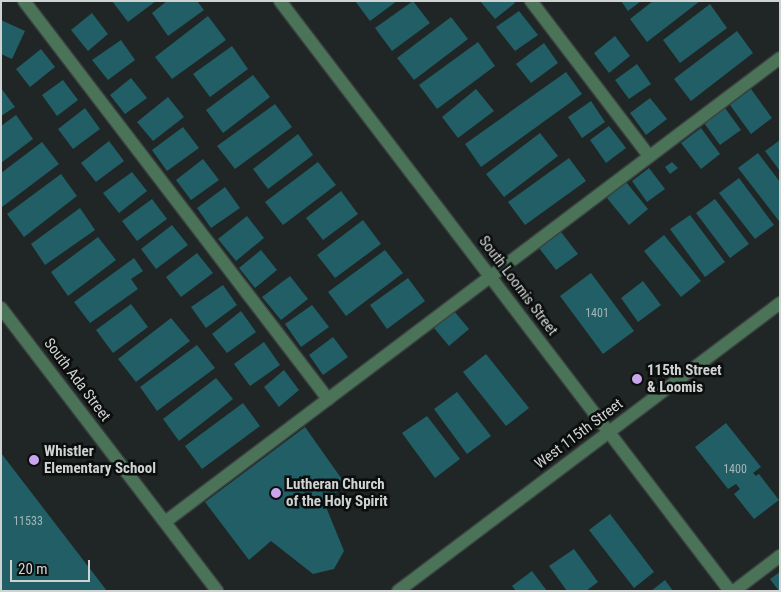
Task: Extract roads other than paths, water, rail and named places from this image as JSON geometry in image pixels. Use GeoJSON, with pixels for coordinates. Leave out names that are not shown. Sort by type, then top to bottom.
{"type":"FeatureCollection","features":[{"type":"Feature","properties":{"kind":"street"},"geometry":{"type":"LineString","coordinates":[[24,1],[328,399]]}},
{"type":"Feature","properties":{"kind":"street","name":"South Loomis Street"},"geometry":{"type":"LineString","coordinates":[[280,1],[732,591]]}},
{"type":"Feature","properties":{"kind":"street"},"geometry":{"type":"LineString","coordinates":[[531,1],[649,156]]}},
{"type":"Feature","properties":{"kind":"street"},"geometry":{"type":"LineString","coordinates":[[165,522],[780,58]]}},
{"type":"Feature","properties":{"kind":"street","name":"West 115th Street"},"geometry":{"type":"LineString","coordinates":[[398,591],[780,303]]}},
{"type":"Feature","properties":{"kind":"street","name":"South Ada Street"},"geometry":{"type":"LineString","coordinates":[[1,308],[217,591]]}},
{"type":"Feature","properties":{"kind":"street"},"geometry":{"type":"LineString","coordinates":[[732,591],[780,556]]}},
{"type":"Feature","properties":{"kind":"place","name":"115th Street & Loomis"},"geometry":{"type":"Point","coordinates":[637,379]}},
{"type":"Feature","properties":{"kind":"place","name":"Whistler Elementary School"},"geometry":{"type":"Point","coordinates":[34,460]}},
{"type":"Feature","properties":{"kind":"place","name":"Lutheran Church of the Holy Spirit"},"geometry":{"type":"Point","coordinates":[276,493]}}]}
